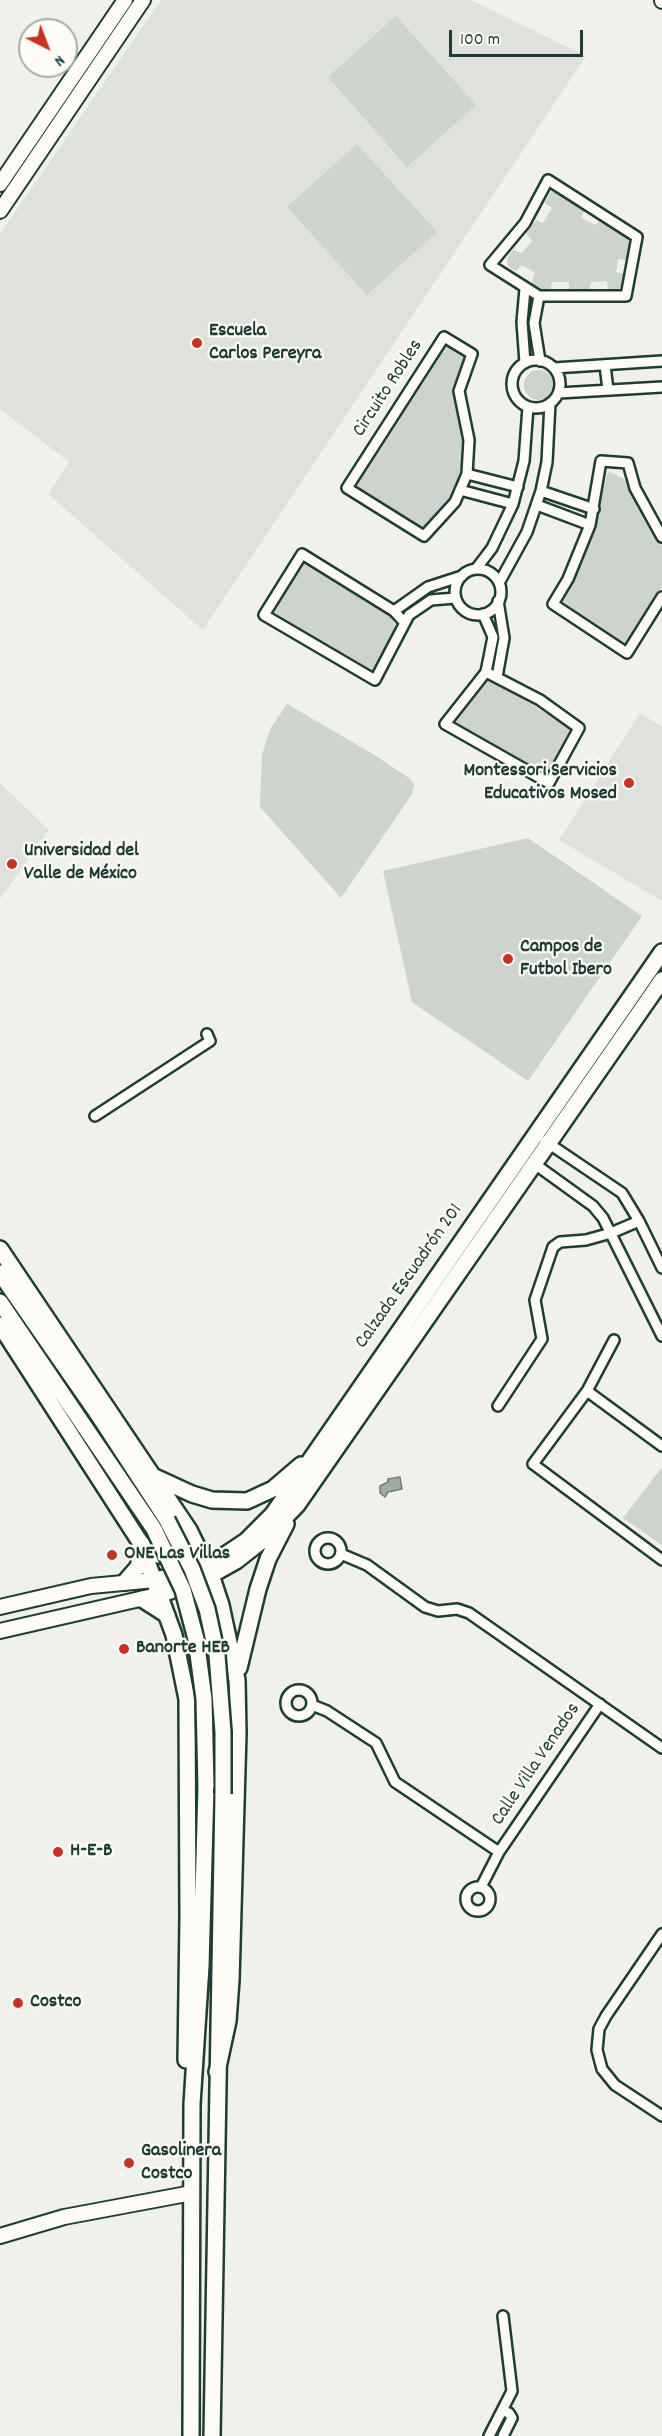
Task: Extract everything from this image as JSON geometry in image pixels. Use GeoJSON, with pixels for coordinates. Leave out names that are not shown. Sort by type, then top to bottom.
{"type":"FeatureCollection","features":[{"type":"Feature","properties":{"kind":"main road","name":"Calzada Escuadrón 201"},"geometry":{"type":"LineString","coordinates":[[208,1570],[262,1527],[287,1496],[314,1453],[520,1154],[662,952]]}},
{"type":"Feature","properties":{"kind":"main road","name":"Calzada Escuadrón 201"},"geometry":{"type":"LineString","coordinates":[[158,1587],[208,1570],[251,1551],[297,1505],[662,980]]}},
{"type":"Feature","properties":{"kind":"main road"},"geometry":{"type":"LineString","coordinates":[[0,1249],[189,1530],[208,1570],[224,1620],[237,1680]]}},
{"type":"Feature","properties":{"kind":"main road"},"geometry":{"type":"LineString","coordinates":[[3,1278],[97,1413],[167,1520],[192,1569],[207,1609],[217,1655],[223,1731],[212,2436]]}},
{"type":"Feature","properties":{"kind":"main road"},"geometry":{"type":"LineString","coordinates":[[0,1302],[154,1529],[183,1590],[196,1639],[204,1699],[206,1787],[201,1966],[192,2104],[190,2436]]}},
{"type":"Feature","properties":{"kind":"main road"},"geometry":{"type":"LineString","coordinates":[[0,1325],[141,1545],[174,1635],[187,1699],[186,2066],[192,2104]]}},
{"type":"Feature","properties":{"kind":"main road"},"geometry":{"type":"LineString","coordinates":[[154,1477],[212,1500],[247,1501],[273,1489],[314,1453]]}},
{"type":"Feature","properties":{"kind":"main road"},"geometry":{"type":"LineString","coordinates":[[217,2072],[228,2022],[231,1980],[237,1789],[237,1680],[249,1619],[268,1559],[297,1505]]}},
{"type":"Feature","properties":{"kind":"main road"},"geometry":{"type":"LineString","coordinates":[[141,1545],[158,1554],[169,1554],[179,1550],[186,1541],[189,1530]]}},
{"type":"Feature","properties":{"kind":"main road"},"geometry":{"type":"LineString","coordinates":[[124,1582],[138,1567],[141,1545]]}},
{"type":"Feature","properties":{"kind":"main road"},"geometry":{"type":"LineString","coordinates":[[134,1600],[167,1615]]}},
{"type":"Feature","properties":{"kind":"main road"},"geometry":{"type":"LineString","coordinates":[[174,1635],[176,1625],[189,1610],[209,1608],[224,1620]]}},
{"type":"Feature","properties":{"kind":"street"},"geometry":{"type":"LineString","coordinates":[[0,184],[125,0]]}},
{"type":"Feature","properties":{"kind":"street"},"geometry":{"type":"LineString","coordinates":[[0,211],[143,0]]}},
{"type":"Feature","properties":{"kind":"street"},"geometry":{"type":"LineString","coordinates":[[39,128],[51,136]]}},
{"type":"Feature","properties":{"kind":"street"},"geometry":{"type":"LineString","coordinates":[[548,180],[637,237],[626,296],[539,296],[490,266],[525,223],[548,180]]}},
{"type":"Feature","properties":{"kind":"street"},"geometry":{"type":"LineString","coordinates":[[525,289],[522,322],[525,363]]}},
{"type":"Feature","properties":{"kind":"street"},"geometry":{"type":"LineString","coordinates":[[539,296],[534,323],[540,361]]}},
{"type":"Feature","properties":{"kind":"street"},"geometry":{"type":"LineString","coordinates":[[522,322],[534,323]]}},
{"type":"Feature","properties":{"kind":"street","name":"Circuito Robles"},"geometry":{"type":"LineString","coordinates":[[444,337],[472,354],[459,391],[469,440],[467,474],[460,490],[455,502],[424,536],[347,488],[444,337]]}},
{"type":"Feature","properties":{"kind":"street"},"geometry":{"type":"LineString","coordinates":[[662,361],[554,368],[540,361],[525,363],[514,375],[513,390],[516,398],[528,407],[544,407],[560,393],[662,387]]}},
{"type":"Feature","properties":{"kind":"street"},"geometry":{"type":"LineString","coordinates":[[605,365],[608,390]]}},
{"type":"Feature","properties":{"kind":"street"},"geometry":{"type":"LineString","coordinates":[[554,368],[560,382],[560,393]]}},
{"type":"Feature","properties":{"kind":"street"},"geometry":{"type":"LineString","coordinates":[[497,677],[504,638],[498,602],[499,583],[515,558],[541,491],[549,442],[550,403]]}},
{"type":"Feature","properties":{"kind":"street"},"geometry":{"type":"LineString","coordinates":[[394,611],[428,587],[476,569],[492,548],[513,504],[518,487],[527,436],[528,407]]}},
{"type":"Feature","properties":{"kind":"street"},"geometry":{"type":"LineString","coordinates":[[662,537],[635,488],[628,463],[601,461],[590,525],[580,552],[553,604],[627,653],[662,597]]}},
{"type":"Feature","properties":{"kind":"street"},"geometry":{"type":"LineString","coordinates":[[467,474],[518,487]]}},
{"type":"Feature","properties":{"kind":"street"},"geometry":{"type":"LineString","coordinates":[[460,490],[513,504]]}},
{"type":"Feature","properties":{"kind":"street"},"geometry":{"type":"LineString","coordinates":[[541,491],[594,509]]}},
{"type":"Feature","properties":{"kind":"street"},"geometry":{"type":"LineString","coordinates":[[537,505],[590,525]]}},
{"type":"Feature","properties":{"kind":"street"},"geometry":{"type":"LineString","coordinates":[[404,622],[394,611],[302,554],[264,615],[375,680],[404,622],[415,609],[431,600],[455,597]]}},
{"type":"Feature","properties":{"kind":"street"},"geometry":{"type":"LineString","coordinates":[[476,569],[490,572],[499,583]]}},
{"type":"Feature","properties":{"kind":"street"},"geometry":{"type":"LineString","coordinates":[[462,576],[457,582],[455,597],[469,613],[483,614],[498,602]]}},
{"type":"Feature","properties":{"kind":"street"},"geometry":{"type":"LineString","coordinates":[[428,587],[431,600]]}},
{"type":"Feature","properties":{"kind":"street"},"geometry":{"type":"LineString","coordinates":[[483,614],[493,637],[486,672],[445,724],[549,783],[579,728],[540,700],[486,672]]}},
{"type":"Feature","properties":{"kind":"street"},"geometry":{"type":"LineString","coordinates":[[493,637],[504,638]]}},
{"type":"Feature","properties":{"kind":"street"},"geometry":{"type":"LineString","coordinates":[[95,1116],[210,1041],[207,1034]]}},
{"type":"Feature","properties":{"kind":"street"},"geometry":{"type":"LineString","coordinates":[[533,1136],[549,1143],[616,1188],[639,1221],[662,1268]]}},
{"type":"Feature","properties":{"kind":"street"},"geometry":{"type":"LineString","coordinates":[[520,1154],[593,1206],[611,1233],[662,1336]]}},
{"type":"Feature","properties":{"kind":"street"},"geometry":{"type":"LineString","coordinates":[[498,1406],[542,1339],[535,1300],[553,1247],[560,1242],[586,1240],[611,1233],[639,1221]]}},
{"type":"Feature","properties":{"kind":"street"},"geometry":{"type":"LineString","coordinates":[[614,1340],[587,1391],[533,1464],[662,1560]]}},
{"type":"Feature","properties":{"kind":"street"},"geometry":{"type":"LineString","coordinates":[[587,1391],[662,1446]]}},
{"type":"Feature","properties":{"kind":"street","name":"Calle Villa Venados"},"geometry":{"type":"LineString","coordinates":[[341,1554],[367,1565],[425,1606],[438,1611],[457,1609],[469,1613],[662,1748]]}},
{"type":"Feature","properties":{"kind":"street"},"geometry":{"type":"LineString","coordinates":[[0,1607],[91,1586],[124,1582],[158,1587]]}},
{"type":"Feature","properties":{"kind":"street"},"geometry":{"type":"LineString","coordinates":[[124,1582],[134,1600]]}},
{"type":"Feature","properties":{"kind":"street"},"geometry":{"type":"LineString","coordinates":[[0,1630],[134,1600],[158,1587]]}},
{"type":"Feature","properties":{"kind":"street","name":"Calle Villa Venados"},"geometry":{"type":"LineString","coordinates":[[312,1705],[327,1711],[376,1743],[395,1782],[499,1852],[600,1704]]}},
{"type":"Feature","properties":{"kind":"street"},"geometry":{"type":"LineString","coordinates":[[481,1887],[499,1852]]}},
{"type":"Feature","properties":{"kind":"street"},"geometry":{"type":"LineString","coordinates":[[662,1934],[606,2016],[599,2029],[597,2044],[599,2059],[607,2077],[615,2085],[662,2116]]}},
{"type":"Feature","properties":{"kind":"street"},"geometry":{"type":"LineString","coordinates":[[0,2236],[64,2217],[192,2193]]}},
{"type":"Feature","properties":{"kind":"street"},"geometry":{"type":"LineString","coordinates":[[489,2436],[510,2396],[512,2383],[503,2316]]}},
{"type":"Feature","properties":{"kind":"street"},"geometry":{"type":"LineString","coordinates":[[502,2411],[509,2413],[512,2418],[503,2436]]}},
{"type":"Feature","properties":{"kind":"shaded area","name":"Escuela Carlos Pereyra"},"geometry":{"type":"Polygon","coordinates":[[[161,0],[471,0],[586,56],[203,630],[48,494],[69,462],[0,409],[0,234],[161,0]]]}},
{"type":"Feature","properties":{"kind":"shaded area"},"geometry":{"type":"Polygon","coordinates":[[[396,16],[476,105],[407,167],[328,77],[396,16]]]}},
{"type":"Feature","properties":{"kind":"shaded area"},"geometry":{"type":"Polygon","coordinates":[[[357,144],[437,232],[367,295],[287,207],[357,144]]]}},
{"type":"Feature","properties":{"kind":"shaded area"},"geometry":{"type":"Polygon","coordinates":[[[556,191],[585,210],[581,218],[596,225],[601,219],[627,237],[629,243],[627,260],[618,259],[616,272],[625,274],[623,284],[618,290],[608,290],[607,281],[591,282],[590,291],[573,292],[569,290],[569,282],[552,282],[550,292],[545,291],[533,286],[535,273],[522,265],[516,271],[508,266],[507,259],[513,250],[522,253],[532,241],[526,233],[536,220],[543,223],[552,208],[545,203],[550,193],[556,191]]]}},
{"type":"Feature","properties":{"kind":"shaded area"},"geometry":{"type":"Polygon","coordinates":[[[446,343],[466,355],[453,394],[465,440],[463,472],[451,499],[423,528],[356,486],[446,343]]]}},
{"type":"Feature","properties":{"kind":"shaded area"},"geometry":{"type":"Polygon","coordinates":[[[539,370],[545,371],[553,379],[553,391],[545,399],[539,400],[533,399],[525,391],[524,385],[525,379],[533,371],[539,370]]]}},
{"type":"Feature","properties":{"kind":"shaded area"},"geometry":{"type":"Polygon","coordinates":[[[608,471],[624,479],[662,546],[662,587],[623,647],[560,600],[593,529],[608,471]]]}},
{"type":"Feature","properties":{"kind":"shaded area"},"geometry":{"type":"Polygon","coordinates":[[[303,562],[388,613],[396,627],[374,674],[269,612],[303,562]]]}},
{"type":"Feature","properties":{"kind":"shaded area"},"geometry":{"type":"Polygon","coordinates":[[[489,677],[574,731],[546,779],[454,723],[489,677]]]}},
{"type":"Feature","properties":{"kind":"shaded area"},"geometry":{"type":"Polygon","coordinates":[[[287,704],[373,754],[409,778],[414,784],[412,794],[341,898],[260,807],[262,755],[270,729],[287,704]]]}},
{"type":"Feature","properties":{"kind":"shaded area","name":"Montessori Servicios Educativos Mosed"},"geometry":{"type":"Polygon","coordinates":[[[640,713],[662,727],[662,901],[559,840],[640,713]]]}},
{"type":"Feature","properties":{"kind":"shaded area","name":"Universidad del Valle de México"},"geometry":{"type":"Polygon","coordinates":[[[0,783],[49,830],[0,899],[0,783]]]}},
{"type":"Feature","properties":{"kind":"shaded area","name":"Campos de Futbol Ibero"},"geometry":{"type":"Polygon","coordinates":[[[528,838],[642,916],[528,1081],[412,1002],[383,871],[528,838]]]}},
{"type":"Feature","properties":{"kind":"shaded area"},"geometry":{"type":"Polygon","coordinates":[[[662,1467],[662,1545],[623,1518],[662,1467]]]}},
{"type":"Feature","properties":{"kind":"shaded area"},"geometry":{"type":"Polygon","coordinates":[[[400,1477],[402,1489],[388,1492],[385,1497],[380,1493],[380,1486],[388,1482],[388,1479],[400,1477]]]}},
{"type":"Feature","properties":{"kind":"place","name":"Escuela Carlos Pereyra"},"geometry":{"type":"Point","coordinates":[197,343]}},
{"type":"Feature","properties":{"kind":"place","name":"Montessori Servicios Educativos Mosed"},"geometry":{"type":"Point","coordinates":[629,783]}},
{"type":"Feature","properties":{"kind":"place","name":"Universidad del Valle de México"},"geometry":{"type":"Point","coordinates":[12,864]}},
{"type":"Feature","properties":{"kind":"place","name":"Campos de Futbol Ibero"},"geometry":{"type":"Point","coordinates":[508,959]}},
{"type":"Feature","properties":{"kind":"place","name":"ONE Las Villas"},"geometry":{"type":"Point","coordinates":[112,1555]}},
{"type":"Feature","properties":{"kind":"place","name":"Banorte HEB"},"geometry":{"type":"Point","coordinates":[124,1649]}},
{"type":"Feature","properties":{"kind":"place","name":"H-E-B"},"geometry":{"type":"Point","coordinates":[58,1852]}},
{"type":"Feature","properties":{"kind":"place","name":"Costco"},"geometry":{"type":"Point","coordinates":[18,2003]}},
{"type":"Feature","properties":{"kind":"place","name":"Gasolinera Costco"},"geometry":{"type":"Point","coordinates":[129,2163]}}]}
